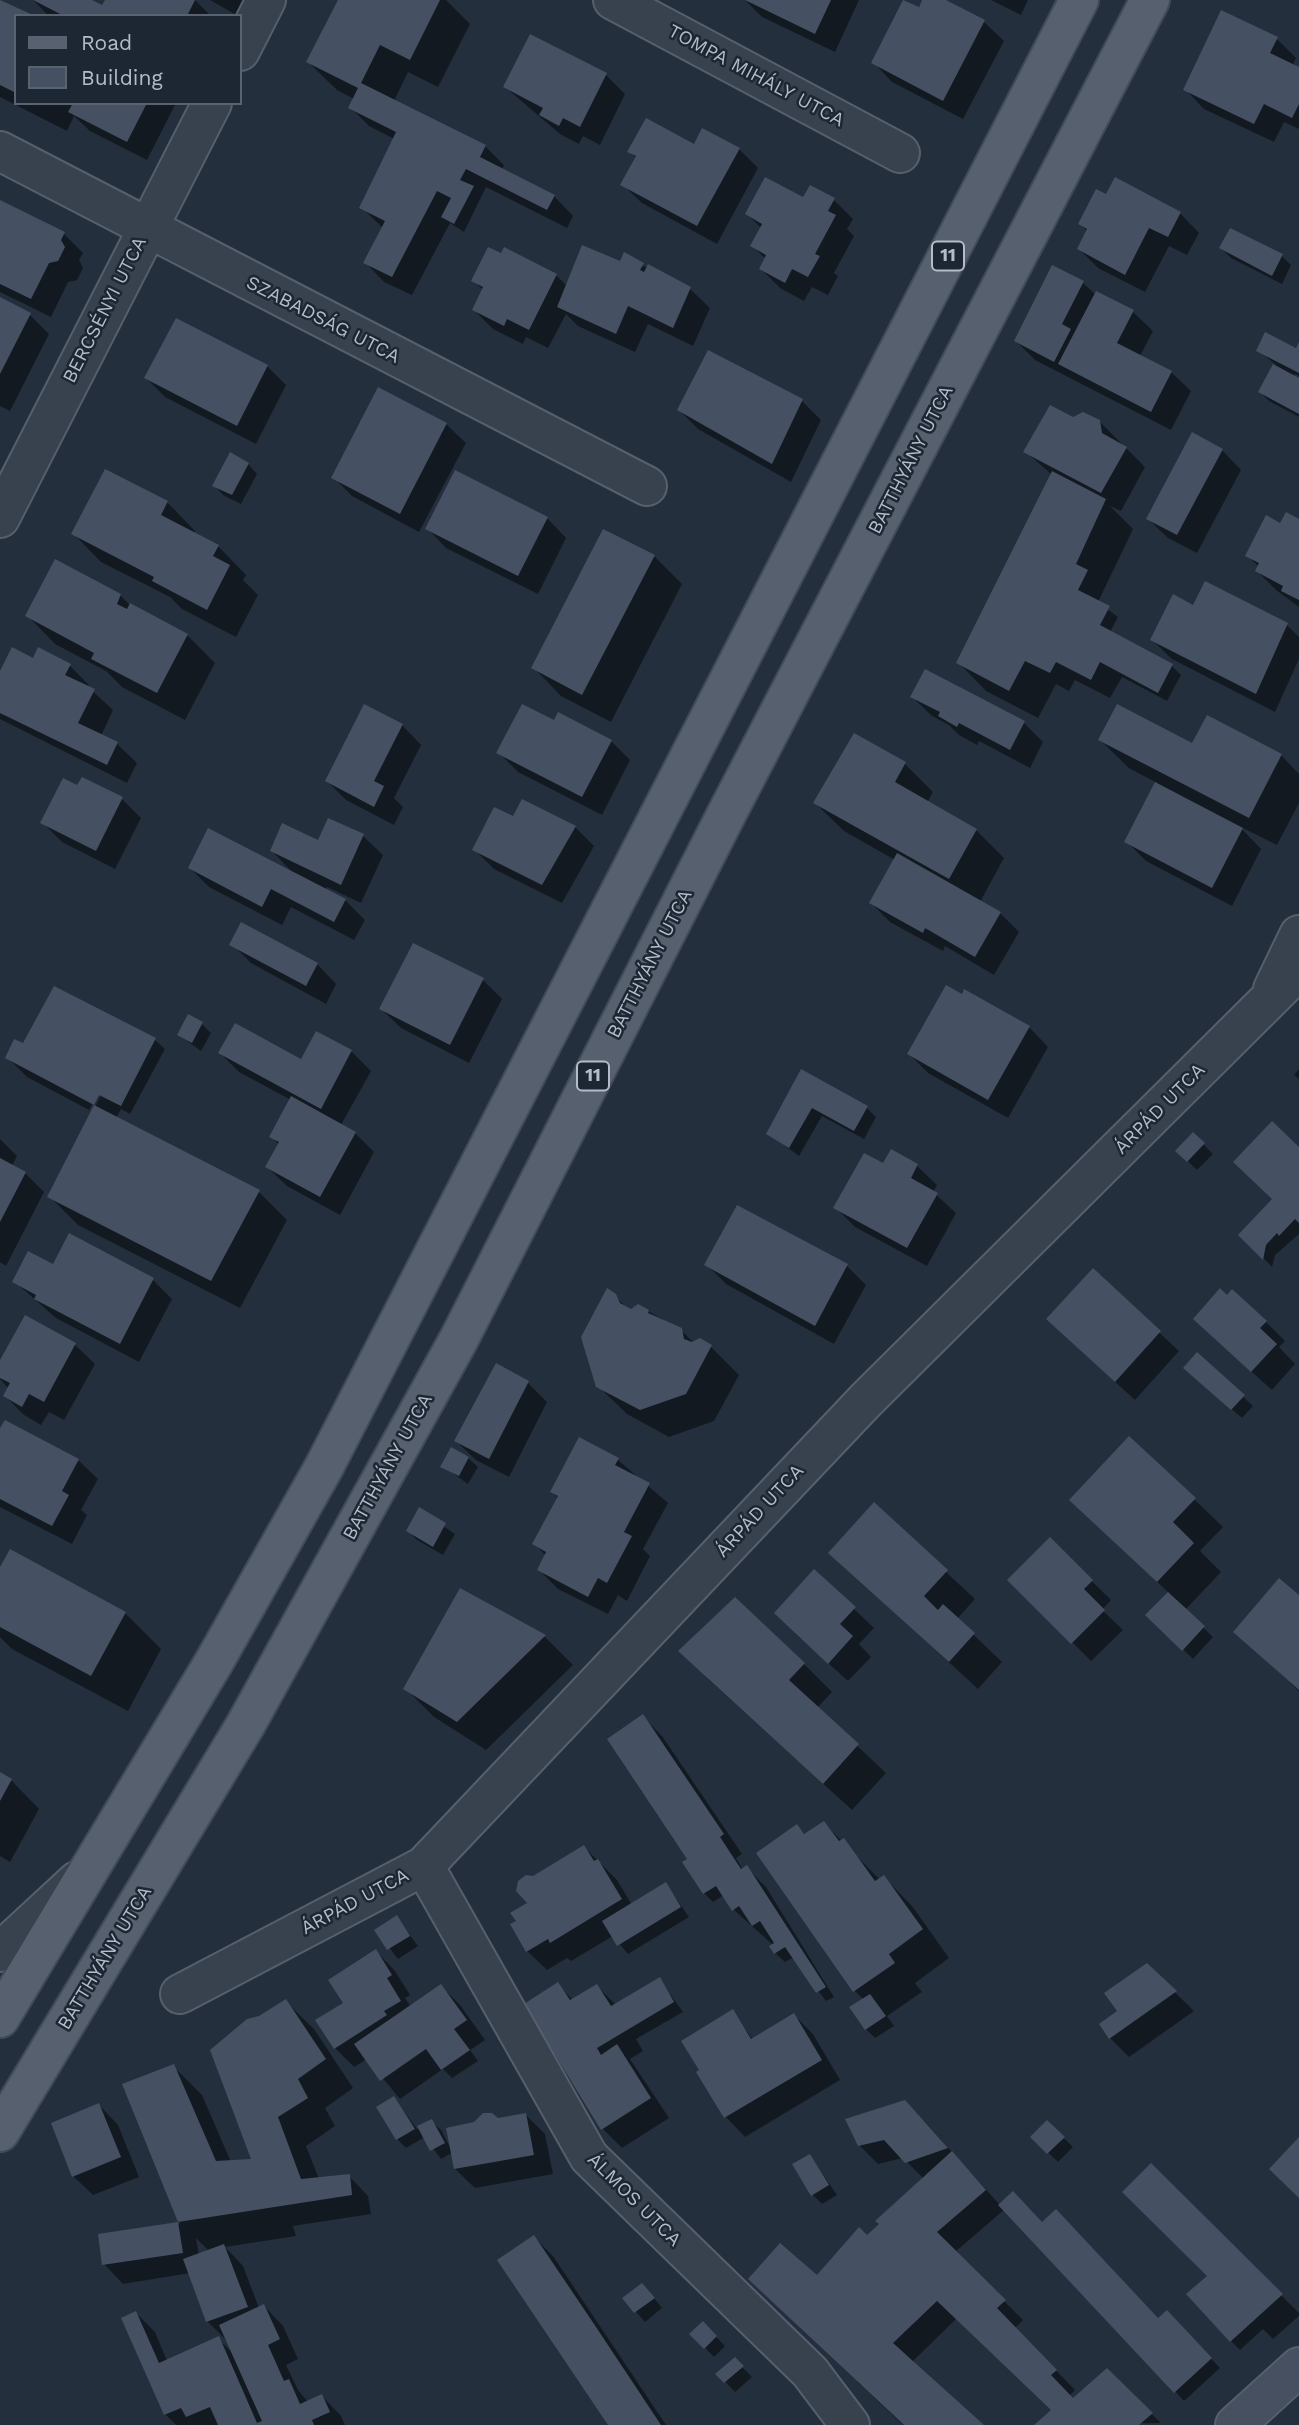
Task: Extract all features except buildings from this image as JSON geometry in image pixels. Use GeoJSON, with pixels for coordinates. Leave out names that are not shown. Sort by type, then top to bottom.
{"type":"FeatureCollection","features":[{"type":"Feature","properties":{"kind":"main road","name":"11"},"geometry":{"type":"LineString","coordinates":[[0,2018],[214,1662],[324,1467],[1079,0]]}},
{"type":"Feature","properties":{"kind":"main road","name":"BATTHYÁNY UTCA"},"geometry":{"type":"LineString","coordinates":[[0,2132],[246,1724],[459,1339],[726,815],[1150,0]]}},
{"type":"Feature","properties":{"kind":"main road"},"geometry":{"type":"LineString","coordinates":[[1235,2425],[1299,2367]]}},
{"type":"Feature","properties":{"kind":"street"},"geometry":{"type":"LineString","coordinates":[[242,47],[266,0]]}},
{"type":"Feature","properties":{"kind":"street","name":"TOMPA MIHÁLY UTCA"},"geometry":{"type":"LineString","coordinates":[[613,0],[900,153]]}},
{"type":"Feature","properties":{"kind":"street","name":"BERCSÉNYI UTCA"},"geometry":{"type":"LineString","coordinates":[[0,518],[211,105]]}},
{"type":"Feature","properties":{"kind":"street","name":"SZABADSÁG UTCA"},"geometry":{"type":"LineString","coordinates":[[0,151],[146,229],[647,486]]}},
{"type":"Feature","properties":{"kind":"street"},"geometry":{"type":"LineString","coordinates":[[1266,1003],[1299,935]]}},
{"type":"Feature","properties":{"kind":"street","name":"ÁRPÁD UTCA"},"geometry":{"type":"LineString","coordinates":[[180,1994],[425,1866],[866,1400],[1299,970]]}},
{"type":"Feature","properties":{"kind":"street","name":"ÁLMOS UTCA"},"geometry":{"type":"LineString","coordinates":[[425,1866],[589,2157],[810,2372],[850,2425]]}},
{"type":"Feature","properties":{"kind":"street"},"geometry":{"type":"LineString","coordinates":[[0,1952],[91,1868]]}}]}
